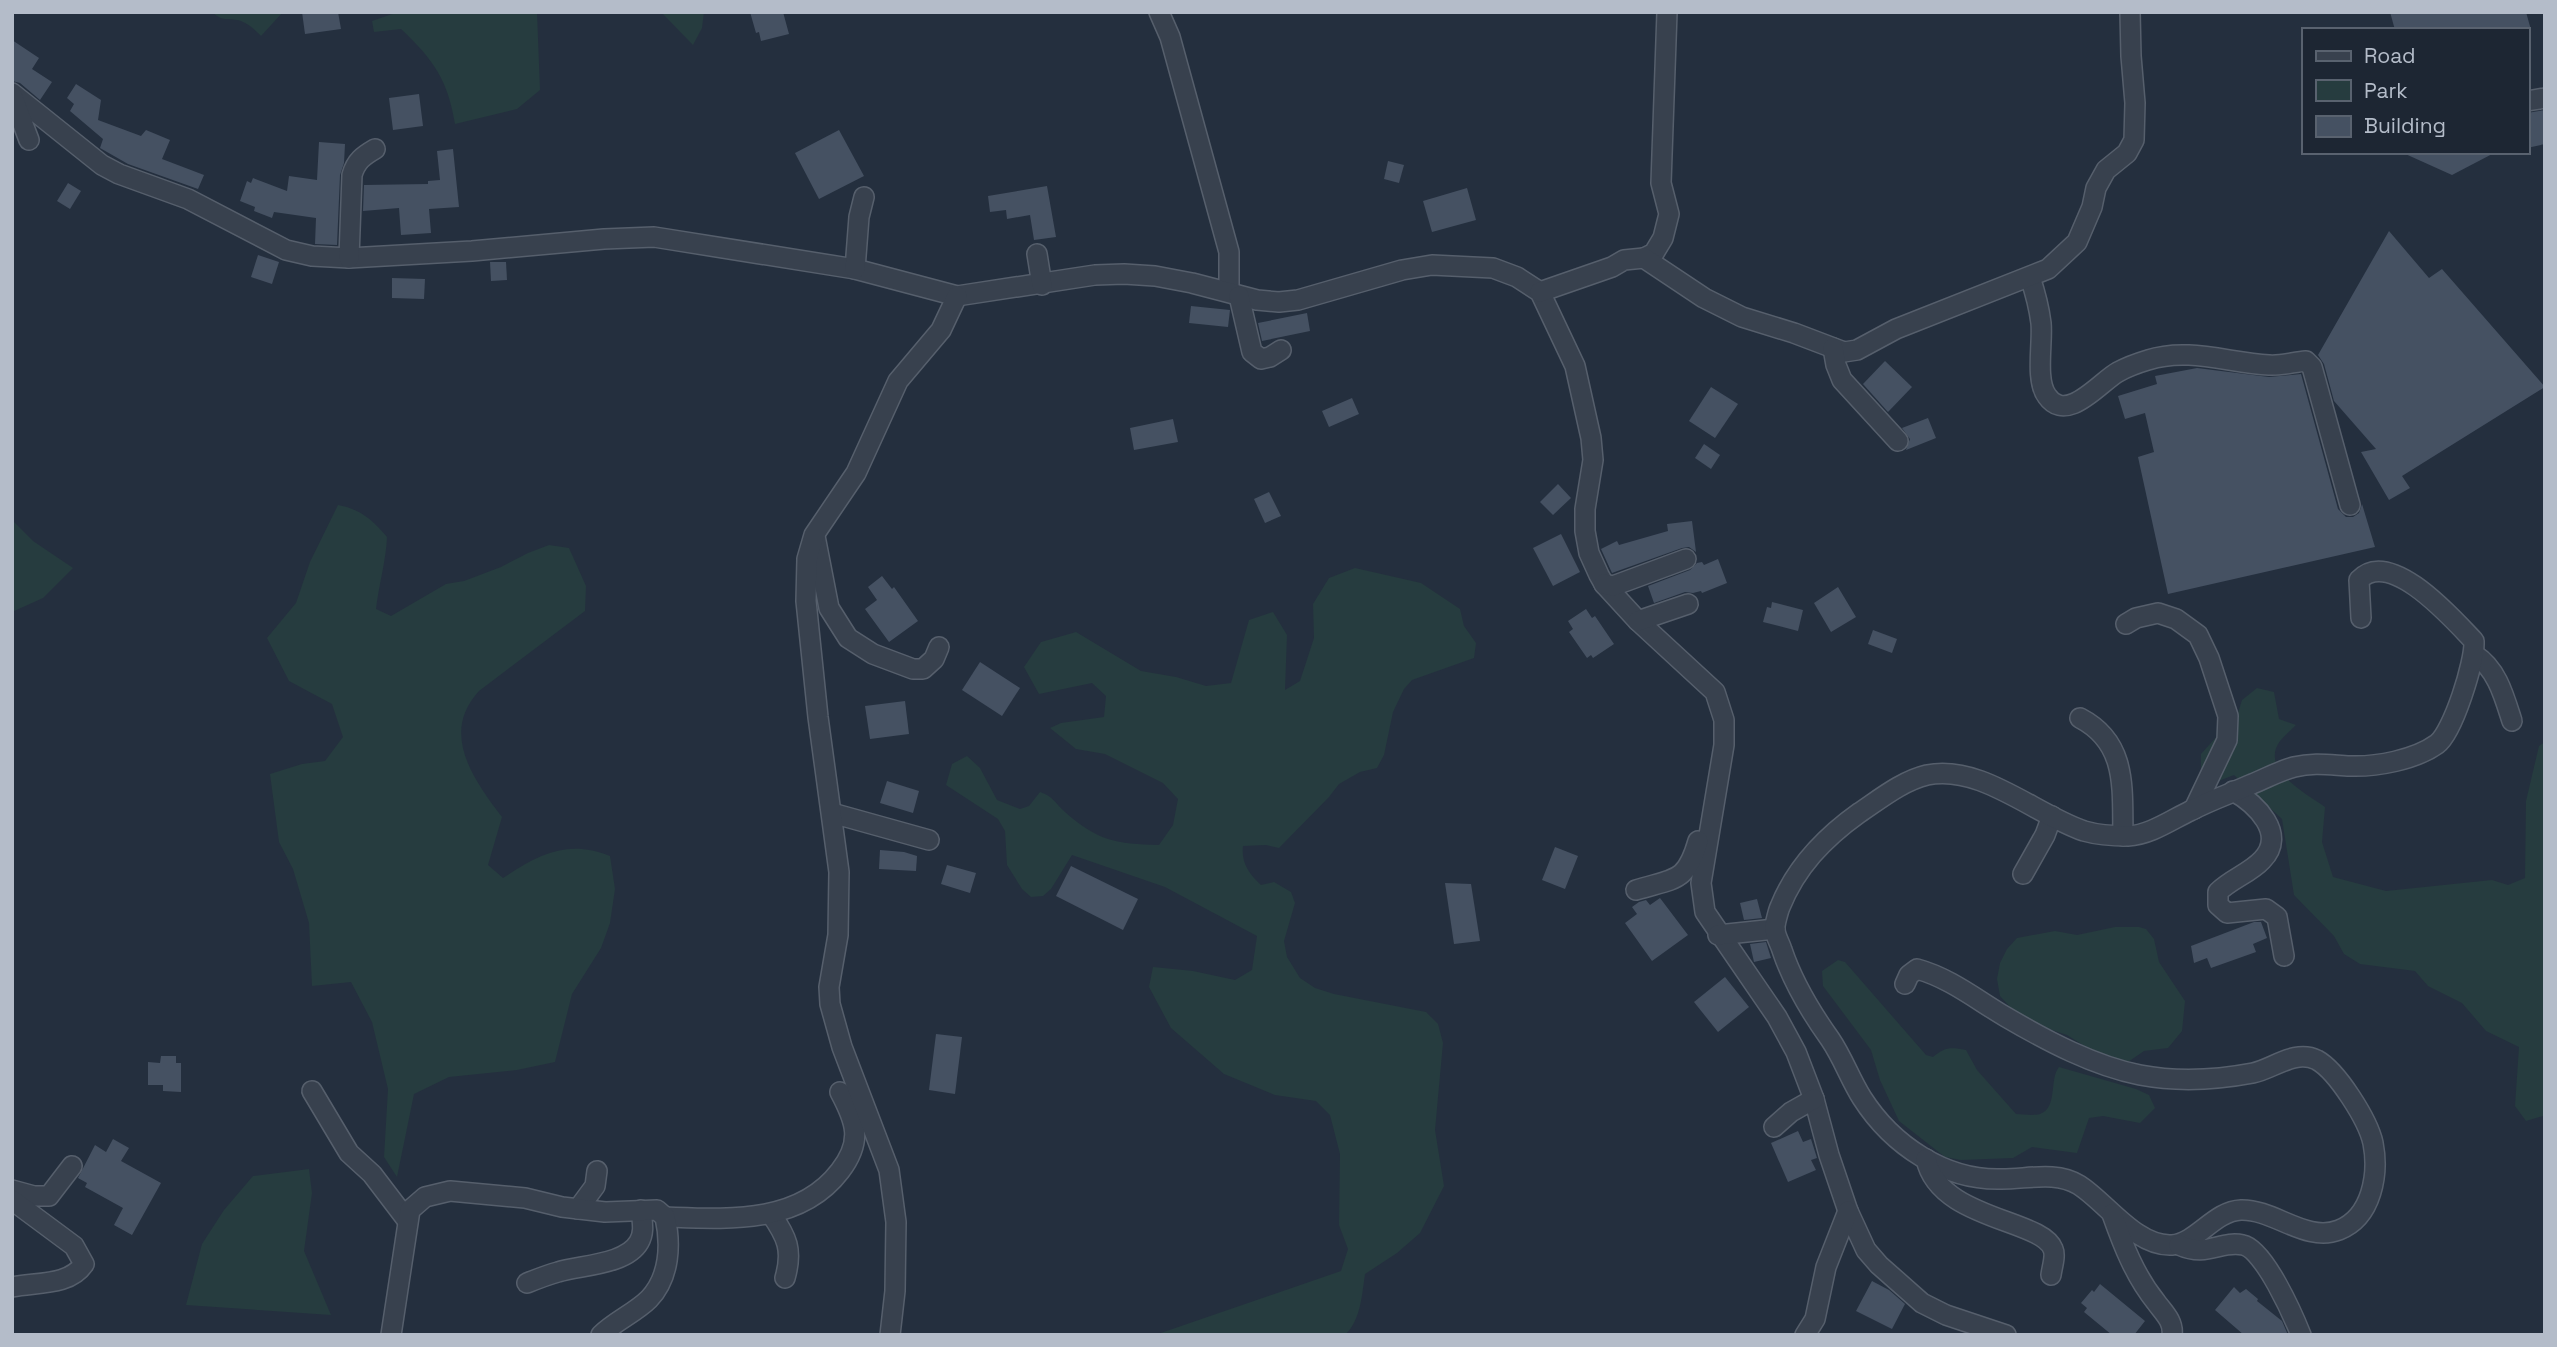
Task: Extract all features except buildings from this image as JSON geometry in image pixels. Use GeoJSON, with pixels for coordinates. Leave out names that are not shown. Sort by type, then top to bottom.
{"type":"FeatureCollection","features":[{"type":"Feature","properties":{"kind":"street"},"geometry":{"type":"LineString","coordinates":[[1159,12],[1170,37],[1229,252],[1234,294],[1252,352],[1261,359],[1281,350]]}},
{"type":"Feature","properties":{"kind":"street"},"geometry":{"type":"LineString","coordinates":[[1540,292],[1612,267],[1624,260],[1654,253],[1663,239],[1669,214],[1661,183],[1667,12]]}},
{"type":"Feature","properties":{"kind":"street"},"geometry":{"type":"LineString","coordinates":[[1644,257],[1704,298],[1742,317],[1844,352],[1857,350],[1896,329],[2048,269],[2077,242],[2092,207],[2096,188],[2106,170],[2127,153],[2134,140],[2135,103],[2130,56],[2130,12]]}},
{"type":"Feature","properties":{"kind":"street"},"geometry":{"type":"LineString","coordinates":[[12,94],[29,140]]}},
{"type":"Feature","properties":{"kind":"street"},"geometry":{"type":"LineString","coordinates":[[12,94],[102,165],[119,174],[188,199],[286,250],[312,256],[349,258],[653,237],[855,269],[957,296],[1095,275],[1124,274],[1155,275],[1279,302],[1298,300],[1373,276],[1432,265],[1493,268],[1517,277],[1540,292],[1575,366],[1591,438],[1593,460],[1585,509],[1589,553],[1604,584],[1638,621],[1715,692],[1724,720],[1718,780],[1701,883],[1705,912],[1718,935],[1777,1017],[1804,1070],[1848,1211],[1867,1250],[1879,1265],[1914,1296],[1946,1315],[1971,1321],[2006,1335]]}},
{"type":"Feature","properties":{"kind":"street"},"geometry":{"type":"LineString","coordinates":[[349,258],[352,175],[355,164],[375,149]]}},
{"type":"Feature","properties":{"kind":"street"},"geometry":{"type":"LineString","coordinates":[[855,269],[859,218],[864,197]]}},
{"type":"Feature","properties":{"kind":"street"},"geometry":{"type":"LineString","coordinates":[[1037,254],[1042,285]]}},
{"type":"Feature","properties":{"kind":"street"},"geometry":{"type":"LineString","coordinates":[[2030,276],[2041,325],[2044,393],[2049,400],[2057,404],[2081,402],[2119,372],[2150,359],[2201,355],[2272,365],[2306,361],[2312,367],[2350,505]]}},
{"type":"Feature","properties":{"kind":"street"},"geometry":{"type":"LineString","coordinates":[[890,1335],[895,1291],[896,1222],[889,1170],[842,1047],[830,1004],[829,987],[838,935],[839,872],[818,717],[806,601],[807,559],[814,535],[856,473],[898,382],[941,330],[957,296]]}},
{"type":"Feature","properties":{"kind":"street"},"geometry":{"type":"LineString","coordinates":[[1833,348],[1842,380],[1898,441]]}},
{"type":"Feature","properties":{"kind":"street"},"geometry":{"type":"LineString","coordinates":[[814,535],[829,608],[848,638],[873,654],[913,669],[923,669],[934,659],[939,647]]}},
{"type":"Feature","properties":{"kind":"street"},"geometry":{"type":"LineString","coordinates":[[1604,584],[1613,586],[1686,559]]}},
{"type":"Feature","properties":{"kind":"street"},"geometry":{"type":"LineString","coordinates":[[2301,1335],[2288,1306],[2255,1251],[2242,1245],[2190,1250],[2179,1245],[2162,1245],[2126,1226],[2077,1183],[2051,1175],[1986,1180],[1956,1174],[1926,1159],[1883,1128],[1860,1094],[1842,1056],[1802,997],[1774,929],[1778,910],[1815,849],[1829,835],[1894,789],[1923,776],[1953,772],[1980,780],[2084,831],[2139,836],[2232,791],[2290,768],[2315,763],[2357,766],[2380,763],[2421,753],[2440,743],[2448,733],[2475,655],[2473,641],[2398,574],[2381,569],[2366,572],[2359,580],[2361,618]]}},
{"type":"Feature","properties":{"kind":"street"},"geometry":{"type":"LineString","coordinates":[[1638,621],[1688,604]]}},
{"type":"Feature","properties":{"kind":"street"},"geometry":{"type":"LineString","coordinates":[[2126,624],[2136,618],[2158,613],[2176,620],[2198,635],[2209,658],[2228,716],[2227,740],[2194,809]]}},
{"type":"Feature","properties":{"kind":"street"},"geometry":{"type":"LineString","coordinates":[[2475,655],[2487,663],[2498,682],[2512,721]]}},
{"type":"Feature","properties":{"kind":"street"},"geometry":{"type":"LineString","coordinates":[[2080,718],[2096,726],[2110,743],[2118,760],[2123,836]]}},
{"type":"Feature","properties":{"kind":"street"},"geometry":{"type":"LineString","coordinates":[[1636,890],[1684,873],[1692,863],[1718,780]]}},
{"type":"Feature","properties":{"kind":"street"},"geometry":{"type":"LineString","coordinates":[[2232,791],[2247,799],[2258,810],[2268,824],[2272,837],[2263,860],[2229,881],[2218,892],[2218,905],[2227,913],[2266,909],[2277,916],[2284,956]]}},
{"type":"Feature","properties":{"kind":"street"},"geometry":{"type":"LineString","coordinates":[[832,813],[929,840]]}},
{"type":"Feature","properties":{"kind":"street"},"geometry":{"type":"LineString","coordinates":[[2023,874],[2045,835],[2052,816]]}},
{"type":"Feature","properties":{"kind":"street"},"geometry":{"type":"LineString","coordinates":[[1718,935],[1774,929]]}},
{"type":"Feature","properties":{"kind":"street"},"geometry":{"type":"LineString","coordinates":[[1905,985],[1909,975],[1917,969],[1930,972],[2046,1039],[2112,1068],[2142,1075],[2197,1080],[2259,1072],[2292,1058],[2305,1056],[2320,1062],[2339,1080],[2372,1136],[2374,1158],[2368,1205],[2355,1221],[2328,1233],[2308,1230],[2241,1210],[2220,1216],[2179,1245]]}},
{"type":"Feature","properties":{"kind":"street"},"geometry":{"type":"LineString","coordinates":[[312,1091],[349,1153],[372,1174],[407,1220]]}},
{"type":"Feature","properties":{"kind":"street"},"geometry":{"type":"LineString","coordinates":[[391,1335],[407,1220],[410,1210],[425,1197],[450,1191],[524,1198],[604,1212],[657,1210],[666,1217],[741,1218],[771,1214],[800,1204],[830,1184],[848,1161],[856,1141],[854,1118],[840,1092]]}},
{"type":"Feature","properties":{"kind":"street"},"geometry":{"type":"LineString","coordinates":[[1774,1127],[1791,1112],[1814,1099]]}},
{"type":"Feature","properties":{"kind":"street"},"geometry":{"type":"LineString","coordinates":[[1926,1159],[1928,1171],[1937,1185],[1992,1217],[2035,1233],[2050,1243],[2055,1251],[2051,1275]]}},
{"type":"Feature","properties":{"kind":"street"},"geometry":{"type":"LineString","coordinates":[[12,1190],[34,1196],[50,1195],[72,1166]]}},
{"type":"Feature","properties":{"kind":"street"},"geometry":{"type":"LineString","coordinates":[[578,1209],[596,1186],[597,1171]]}},
{"type":"Feature","properties":{"kind":"street"},"geometry":{"type":"LineString","coordinates":[[12,1200],[74,1246],[84,1264],[78,1273],[65,1280],[12,1287]]}},
{"type":"Feature","properties":{"kind":"street"},"geometry":{"type":"LineString","coordinates":[[527,1283],[560,1271],[590,1267],[622,1256],[638,1244],[643,1228],[640,1210]]}},
{"type":"Feature","properties":{"kind":"street"},"geometry":{"type":"LineString","coordinates":[[1805,1335],[1815,1319],[1826,1267],[1848,1211]]}},
{"type":"Feature","properties":{"kind":"street"},"geometry":{"type":"LineString","coordinates":[[2112,1213],[2130,1259],[2154,1300],[2166,1314],[2173,1328],[2172,1335]]}},
{"type":"Feature","properties":{"kind":"street"},"geometry":{"type":"LineString","coordinates":[[771,1214],[786,1240],[791,1258],[785,1278]]}},
{"type":"Feature","properties":{"kind":"street"},"geometry":{"type":"LineString","coordinates":[[601,1335],[650,1298],[662,1279],[669,1253],[666,1217]]}},
{"type":"Feature","properties":{"kind":"green space"},"geometry":{"type":"Polygon","coordinates":[[[283,12],[261,36],[244,22],[224,19],[213,13],[283,12]]]}},
{"type":"Feature","properties":{"kind":"green space"},"geometry":{"type":"Polygon","coordinates":[[[398,12],[537,12],[540,90],[517,109],[455,124],[443,83],[422,50],[401,29],[374,32],[372,21],[398,12]]]}},
{"type":"Feature","properties":{"kind":"green space"},"geometry":{"type":"Polygon","coordinates":[[[661,12],[704,12],[702,28],[693,45],[661,12]]]}},
{"type":"Feature","properties":{"kind":"green space"},"geometry":{"type":"Polygon","coordinates":[[[338,505],[366,516],[387,537],[376,609],[391,616],[446,584],[464,581],[501,567],[549,545],[569,548],[586,586],[585,611],[479,691],[468,707],[462,723],[461,739],[472,772],[502,817],[488,865],[503,878],[529,862],[554,852],[567,849],[595,851],[610,856],[615,889],[610,923],[601,948],[572,994],[555,1062],[517,1070],[449,1077],[414,1094],[397,1177],[384,1157],[388,1089],[372,1022],[351,982],[312,986],[309,923],[293,869],[279,842],[270,774],[302,764],[325,761],[343,737],[332,704],[289,681],[267,638],[296,603],[310,562],[338,505]]]}},
{"type":"Feature","properties":{"kind":"green space"},"geometry":{"type":"Polygon","coordinates":[[[12,520],[33,541],[73,568],[43,598],[12,612],[12,520]]]}},
{"type":"Feature","properties":{"kind":"green space"},"geometry":{"type":"Polygon","coordinates":[[[1355,568],[1421,583],[1460,609],[1464,626],[1476,643],[1474,658],[1412,680],[1404,689],[1393,712],[1384,755],[1377,768],[1360,772],[1339,784],[1279,848],[1266,845],[1243,846],[1243,858],[1261,885],[1274,882],[1291,892],[1295,903],[1284,941],[1287,957],[1300,978],[1315,988],[1334,994],[1426,1012],[1438,1024],[1443,1043],[1435,1130],[1444,1186],[1420,1233],[1397,1253],[1365,1274],[1358,1314],[1345,1335],[1155,1335],[1341,1271],[1348,1249],[1339,1225],[1340,1154],[1330,1115],[1316,1101],[1275,1095],[1224,1074],[1171,1028],[1149,987],[1153,967],[1193,971],[1235,980],[1252,970],[1257,936],[1165,887],[1072,855],[1051,889],[1043,896],[1031,897],[1022,889],[1007,865],[1005,831],[998,819],[946,785],[952,764],[967,756],[980,768],[997,800],[1020,809],[1029,806],[1040,792],[1098,835],[1131,844],[1159,845],[1173,825],[1178,799],[1163,783],[1105,754],[1076,749],[1050,728],[1061,723],[1104,717],[1106,696],[1092,683],[1039,694],[1024,667],[1041,642],[1076,632],[1141,671],[1206,686],[1231,683],[1249,620],[1273,612],[1287,635],[1285,690],[1300,681],[1314,638],[1313,604],[1329,578],[1355,568]]]}},
{"type":"Feature","properties":{"kind":"green space"},"geometry":{"type":"Polygon","coordinates":[[[2257,688],[2274,692],[2279,719],[2296,725],[2280,741],[2275,751],[2276,761],[2288,780],[2325,807],[2322,842],[2333,877],[2386,891],[2492,880],[2508,885],[2525,878],[2526,801],[2539,746],[2545,742],[2543,1116],[2526,1121],[2515,1106],[2519,1047],[2486,1031],[2462,1003],[2428,986],[2415,971],[2360,964],[2344,954],[2334,936],[2294,895],[2282,819],[2234,775],[2216,782],[2201,772],[2201,754],[2219,734],[2234,726],[2242,700],[2257,688]]]}},
{"type":"Feature","properties":{"kind":"green space"},"geometry":{"type":"Polygon","coordinates":[[[2115,927],[2146,929],[2154,939],[2159,962],[2185,1001],[2182,1031],[2168,1048],[2144,1051],[2125,1064],[2102,1057],[2067,1035],[2037,1025],[2011,1008],[2000,996],[1997,979],[2000,963],[2017,938],[2055,931],[2077,935],[2115,927]]]}},
{"type":"Feature","properties":{"kind":"green space"},"geometry":{"type":"Polygon","coordinates":[[[1838,960],[1845,962],[1926,1055],[1933,1057],[1941,1051],[1956,1048],[1966,1050],[1977,1070],[2016,1114],[2037,1115],[2046,1111],[2059,1067],[2136,1089],[2149,1095],[2155,1108],[2140,1123],[2103,1116],[2089,1118],[2077,1153],[2032,1147],[2013,1158],[1961,1160],[1945,1157],[1899,1121],[1880,1080],[1871,1050],[1823,986],[1822,971],[1838,960]]]}},
{"type":"Feature","properties":{"kind":"green space"},"geometry":{"type":"Polygon","coordinates":[[[309,1169],[312,1193],[304,1251],[331,1315],[186,1305],[202,1244],[224,1210],[253,1176],[309,1169]]]}}]}
